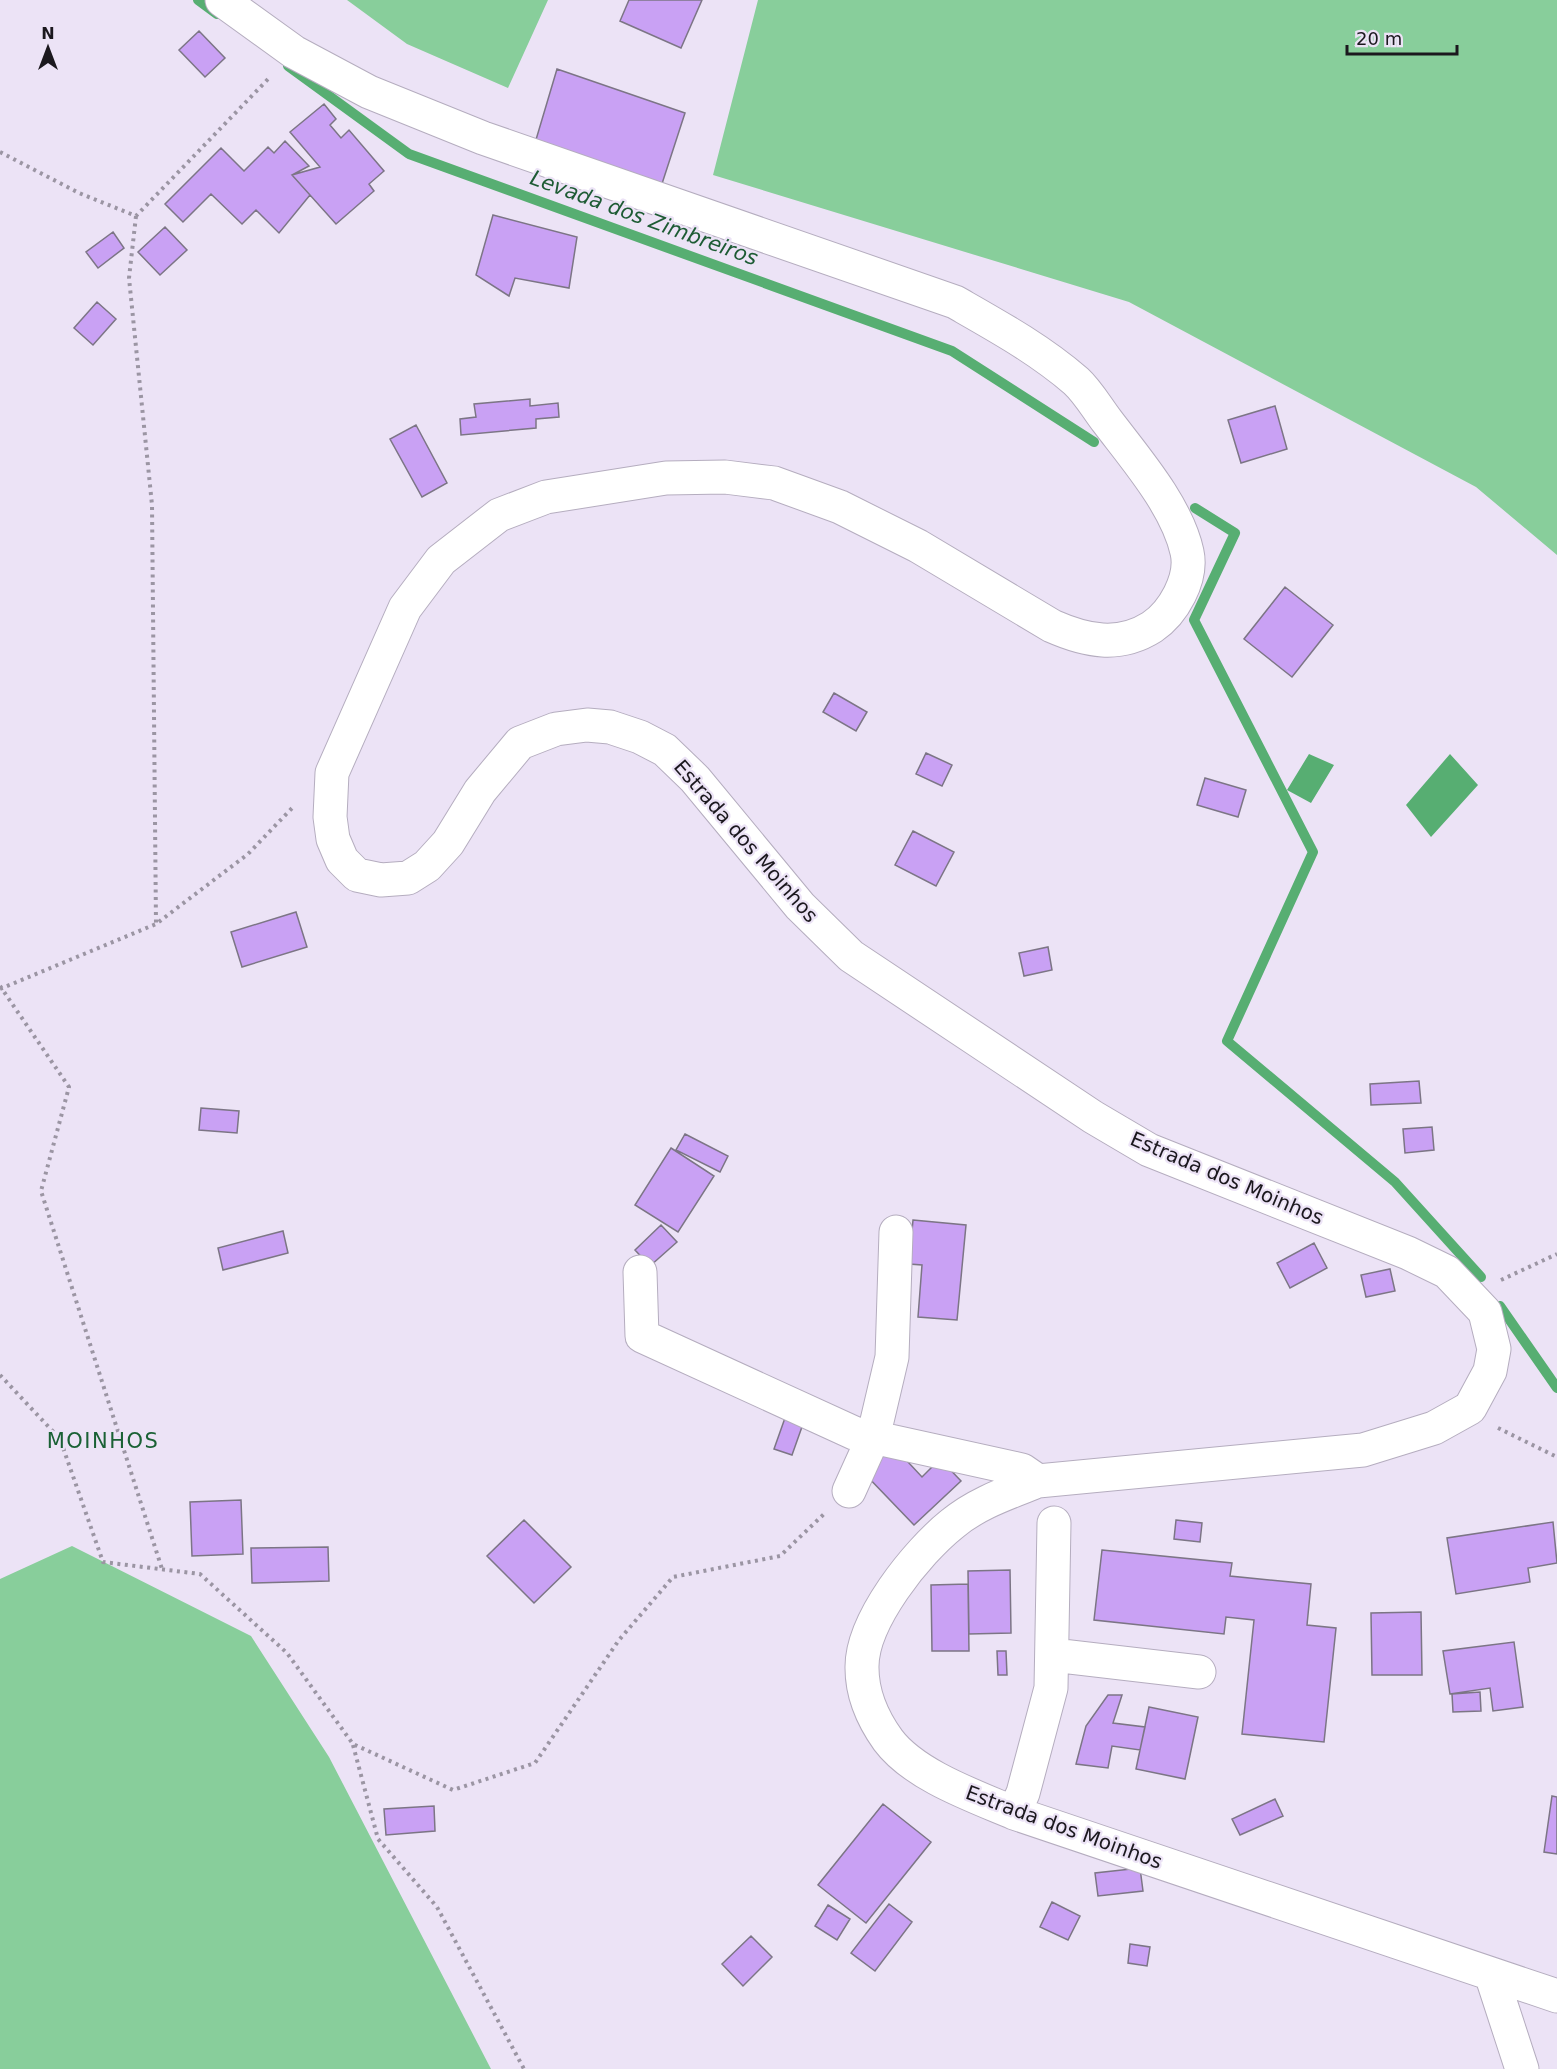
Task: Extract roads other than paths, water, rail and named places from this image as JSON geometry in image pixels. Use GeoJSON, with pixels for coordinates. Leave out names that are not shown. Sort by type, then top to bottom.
{"type":"FeatureCollection","features":[{"type":"Feature","properties":{"kind":"street","name":"Estrada dos Moinhos"},"geometry":{"type":"LineString","coordinates":[[222,0],[294,52],[369,92],[483,138],[934,294],[974,313],[1024,340],[1078,383],[1160,492],[1188,554],[1185,578],[1180,593],[1169,612],[1154,626],[1139,634],[1117,640],[1094,641],[1076,637],[1052,626],[918,546],[840,507],[774,483],[725,477],[666,478],[546,497],[499,515],[441,560],[405,608],[332,772],[329,794],[333,839],[342,860],[357,875],[381,880],[408,878],[427,866],[448,843],[480,791],[520,743],[556,729],[587,725],[610,727],[640,737],[665,750],[695,779],[800,906],[851,956],[1093,1117],[1149,1150],[1408,1253],[1447,1272],[1485,1312],[1494,1349],[1490,1371],[1470,1408],[1434,1428],[1363,1450],[1038,1481],[989,1500],[953,1523],[900,1578],[879,1612],[867,1644],[861,1666],[864,1690],[872,1712],[889,1741],[911,1763],[959,1789],[1014,1813],[1557,1996]]}},
{"type":"Feature","properties":{"kind":"street"},"geometry":{"type":"LineString","coordinates":[[849,1491],[873,1438],[892,1357],[896,1232]]}},
{"type":"Feature","properties":{"kind":"street"},"geometry":{"type":"LineString","coordinates":[[640,1272],[642,1336],[854,1433],[1022,1470],[1038,1481]]}},
{"type":"Feature","properties":{"kind":"street"},"geometry":{"type":"LineString","coordinates":[[1014,1813],[1023,1793],[1051,1688],[1054,1523]]}},
{"type":"Feature","properties":{"kind":"street"},"geometry":{"type":"LineString","coordinates":[[1053,1655],[1199,1672]]}},
{"type":"Feature","properties":{"kind":"street"},"geometry":{"type":"LineString","coordinates":[[1491,1974],[1522,2069]]}},
{"type":"Feature","properties":{"kind":"waterway","name":"Levada dos Zimbreiros"},"geometry":{"type":"LineString","coordinates":[[198,0],[217,14]]}},
{"type":"Feature","properties":{"kind":"waterway","name":"Levada dos Zimbreiros"},"geometry":{"type":"LineString","coordinates":[[288,66],[409,154],[952,351],[1094,442]]}},
{"type":"Feature","properties":{"kind":"waterway","name":"Levada dos Zimbreiros"},"geometry":{"type":"LineString","coordinates":[[1195,508],[1235,533],[1194,620],[1313,852],[1227,1041],[1395,1182],[1481,1277]]}},
{"type":"Feature","properties":{"kind":"waterway","name":"Levada dos Zimbreiros"},"geometry":{"type":"LineString","coordinates":[[1500,1306],[1557,1388]]}},
{"type":"Feature","properties":{"kind":"district","name":"MOINHOS"},"geometry":{"type":"Point","coordinates":[103,1441]}}]}
